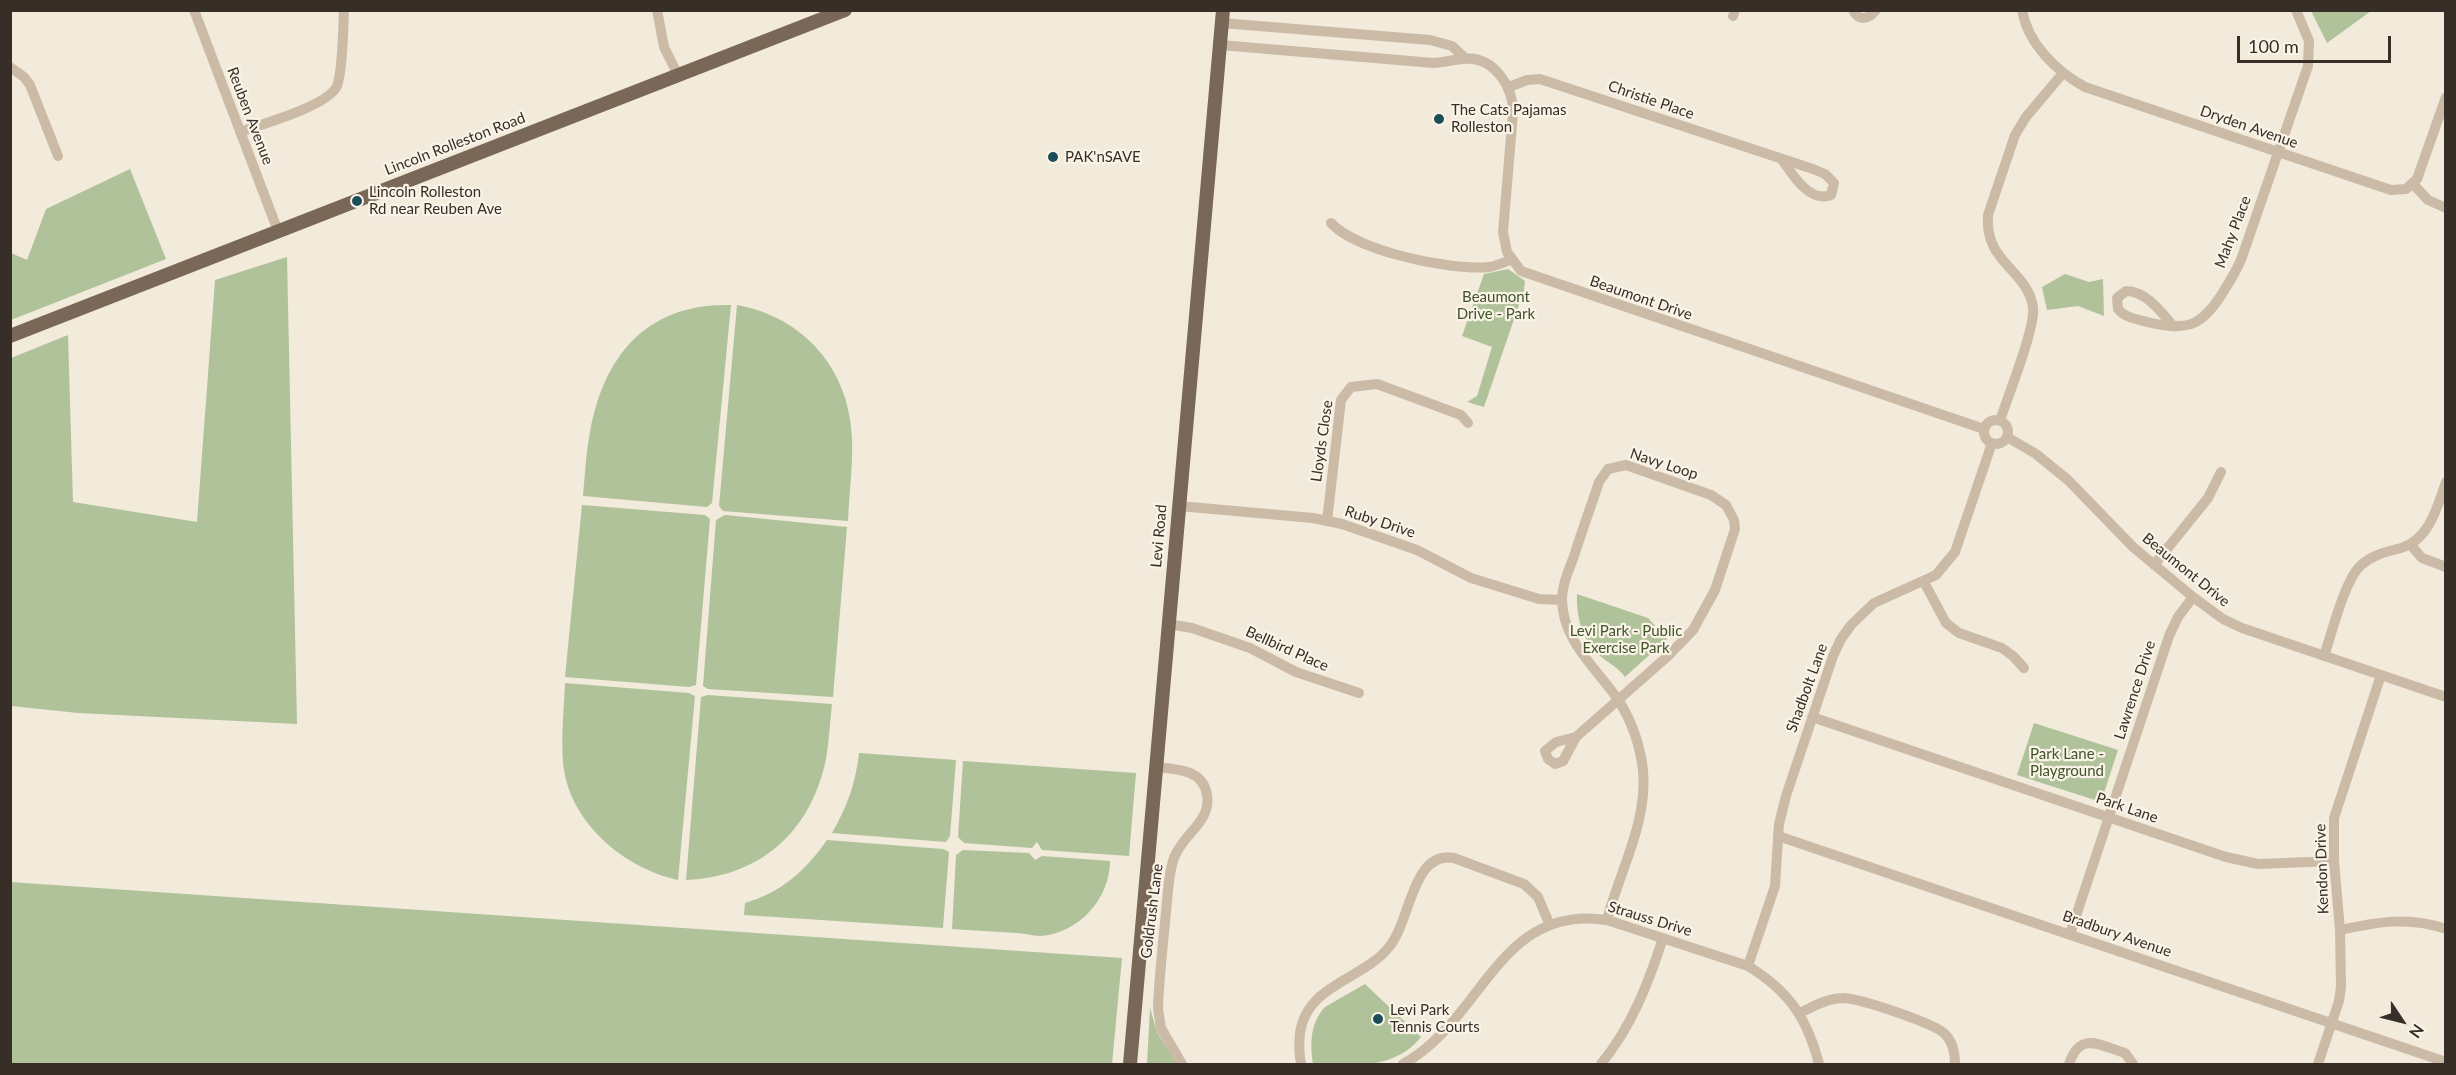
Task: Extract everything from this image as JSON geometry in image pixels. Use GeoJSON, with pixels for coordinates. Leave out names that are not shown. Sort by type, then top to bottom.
{"type":"FeatureCollection","features":[{"type":"Feature","properties":{"kind":"main road","name":"Lincoln Rolleston Road"},"geometry":{"type":"LineString","coordinates":[[10,336],[845,10]]}},
{"type":"Feature","properties":{"kind":"main road","name":"Levi Road"},"geometry":{"type":"LineString","coordinates":[[1130,1065],[1222,16]]}},
{"type":"Feature","properties":{"kind":"street","name":"Reuben Avenue"},"geometry":{"type":"LineString","coordinates":[[194,10],[278,231]]}},
{"type":"Feature","properties":{"kind":"street"},"geometry":{"type":"LineString","coordinates":[[240,132],[320,102],[333,92],[337,86],[339,74],[344,10]]}},
{"type":"Feature","properties":{"kind":"street"},"geometry":{"type":"LineString","coordinates":[[657,10],[664,47],[678,75]]}},
{"type":"Feature","properties":{"kind":"street"},"geometry":{"type":"LineString","coordinates":[[1853,10],[1857,16],[1864,19],[1876,10]]}},
{"type":"Feature","properties":{"kind":"street","name":"Dryden Avenue"},"geometry":{"type":"LineString","coordinates":[[2022,10],[2027,30],[2045,54],[2063,73],[2085,87],[2380,187],[2399,190],[2413,184]]}},
{"type":"Feature","properties":{"kind":"street","name":"Mahy Place"},"geometry":{"type":"LineString","coordinates":[[2173,326],[2157,307],[2137,294],[2126,291],[2117,298],[2116,304],[2122,314],[2173,326],[2189,326],[2205,317],[2233,276],[2242,257],[2309,59],[2308,41],[2296,10]]}},
{"type":"Feature","properties":{"kind":"street"},"geometry":{"type":"LineString","coordinates":[[1222,16],[1352,34],[1442,42],[1452,46],[1465,58],[1490,67],[1509,87],[1513,113],[1503,232],[1504,244],[1510,260],[1481,268],[1422,261],[1347,237],[1331,223]]}},
{"type":"Feature","properties":{"kind":"street"},"geometry":{"type":"LineString","coordinates":[[1349,55],[1352,34]]}},
{"type":"Feature","properties":{"kind":"street"},"geometry":{"type":"LineString","coordinates":[[1220,45],[1434,63],[1465,58]]}},
{"type":"Feature","properties":{"kind":"street"},"geometry":{"type":"LineString","coordinates":[[10,67],[24,77],[30,85],[58,156]]}},
{"type":"Feature","properties":{"kind":"street"},"geometry":{"type":"LineString","coordinates":[[2000,421],[2033,315],[2028,293],[1992,247],[1987,226],[1988,215],[2015,135],[2026,117],[2063,73]]}},
{"type":"Feature","properties":{"kind":"street","name":"Christie Place"},"geometry":{"type":"LineString","coordinates":[[1509,87],[1527,80],[1540,79],[1783,160],[1825,174],[1834,183],[1831,195],[1824,198],[1809,191],[1793,176],[1783,160]]}},
{"type":"Feature","properties":{"kind":"street"},"geometry":{"type":"LineString","coordinates":[[2445,97],[2419,173],[2413,184],[2428,200],[2445,208]]}},
{"type":"Feature","properties":{"kind":"street","name":"Beaumont Drive"},"geometry":{"type":"LineString","coordinates":[[1510,260],[1528,276],[1984,429]]}},
{"type":"Feature","properties":{"kind":"street","name":"Lloyds Close"},"geometry":{"type":"LineString","coordinates":[[1327,521],[1341,400],[1351,387],[1377,384],[1461,415],[1468,423]]}},
{"type":"Feature","properties":{"kind":"street"},"geometry":{"type":"LineString","coordinates":[[1992,421],[2000,421],[2007,427],[2007,437],[2001,443],[1992,443],[1985,436],[1984,429],[1992,421]]}},
{"type":"Feature","properties":{"kind":"street","name":"Beaumont Drive"},"geometry":{"type":"LineString","coordinates":[[2007,437],[2036,454],[2068,480],[2112,528],[2154,565],[2193,597],[2231,623],[2445,697]]}},
{"type":"Feature","properties":{"kind":"street","name":"Shadbolt Lane"},"geometry":{"type":"LineString","coordinates":[[1748,966],[1774,887],[1778,836],[1786,796],[1833,656],[1851,625],[1874,603],[1936,575],[1955,552],[1992,443]]}},
{"type":"Feature","properties":{"kind":"street","name":"Navy Loop"},"geometry":{"type":"LineString","coordinates":[[1607,920],[1640,816],[1644,782],[1636,738],[1618,700],[1573,641],[1562,600],[1565,581],[1599,482],[1608,469],[1626,465],[1711,495],[1726,505],[1734,520],[1733,537],[1715,590],[1703,616],[1682,643],[1618,700]]}},
{"type":"Feature","properties":{"kind":"street"},"geometry":{"type":"LineString","coordinates":[[2154,565],[2208,498],[2221,472]]}},
{"type":"Feature","properties":{"kind":"street"},"geometry":{"type":"LineString","coordinates":[[2325,656],[2354,574],[2374,555],[2410,544],[2421,536],[2432,521],[2445,482]]}},
{"type":"Feature","properties":{"kind":"street","name":"Ruby Drive"},"geometry":{"type":"LineString","coordinates":[[1179,506],[1327,521],[1417,550],[1471,578],[1539,599],[1562,600]]}},
{"type":"Feature","properties":{"kind":"street"},"geometry":{"type":"LineString","coordinates":[[2410,544],[2422,558],[2445,567]]}},
{"type":"Feature","properties":{"kind":"street"},"geometry":{"type":"LineString","coordinates":[[1924,582],[1946,623],[1959,633],[2002,648],[2024,668]]}},
{"type":"Feature","properties":{"kind":"street","name":"Lawrence Drive"},"geometry":{"type":"LineString","coordinates":[[2070,933],[2169,636],[2178,617],[2193,597]]}},
{"type":"Feature","properties":{"kind":"street","name":"Bellbird Place"},"geometry":{"type":"LineString","coordinates":[[1168,624],[1192,628],[1250,648],[1296,672],[1359,693]]}},
{"type":"Feature","properties":{"kind":"street","name":"Kendon Drive"},"geometry":{"type":"LineString","coordinates":[[2318,1065],[2341,987],[2340,930],[2333,831],[2337,807],[2380,675]]}},
{"type":"Feature","properties":{"kind":"street"},"geometry":{"type":"LineString","coordinates":[[1576,737],[1618,700]]}},
{"type":"Feature","properties":{"kind":"street","name":"Park Lane"},"geometry":{"type":"LineString","coordinates":[[1812,717],[2242,861],[2271,864],[2334,861]]}},
{"type":"Feature","properties":{"kind":"street","name":"Goldrush Lane"},"geometry":{"type":"LineString","coordinates":[[1155,767],[1181,770],[1195,775],[1204,785],[1208,798],[1203,819],[1176,850],[1169,879],[1158,1009],[1161,1028],[1182,1065]]}},
{"type":"Feature","properties":{"kind":"street","name":"Bradbury Avenue"},"geometry":{"type":"LineString","coordinates":[[1778,836],[2070,933],[2445,1062]]}},
{"type":"Feature","properties":{"kind":"street"},"geometry":{"type":"LineString","coordinates":[[1301,1065],[1299,1048],[1301,1028],[1310,1006],[1324,992],[1367,968],[1389,948],[1403,924],[1419,876],[1431,862],[1442,858],[1454,858],[1524,884],[1538,897],[1549,923]]}},
{"type":"Feature","properties":{"kind":"street","name":"Strauss Drive"},"geometry":{"type":"LineString","coordinates":[[1403,1065],[1420,1054],[1441,1035],[1512,949],[1549,923],[1577,917],[1607,920],[1748,966],[1773,983],[1800,1013],[1819,1065]]}},
{"type":"Feature","properties":{"kind":"street"},"geometry":{"type":"LineString","coordinates":[[2340,930],[2404,920],[2445,929]]}},
{"type":"Feature","properties":{"kind":"street"},"geometry":{"type":"LineString","coordinates":[[1601,1065],[1639,1006],[1663,938]]}},
{"type":"Feature","properties":{"kind":"street"},"geometry":{"type":"LineString","coordinates":[[1800,1013],[1826,1001],[1846,998],[1919,1021],[1940,1030],[1947,1036],[1955,1054],[1955,1065]]}},
{"type":"Feature","properties":{"kind":"street"},"geometry":{"type":"LineString","coordinates":[[2069,1065],[2074,1051],[2079,1045],[2088,1042],[2125,1053],[2133,1065]]}},
{"type":"Feature","properties":{"kind":"green space"},"geometry":{"type":"Polygon","coordinates":[[[2311,11],[2371,11],[2327,43],[2311,11]]]}},
{"type":"Feature","properties":{"kind":"green space"},"geometry":{"type":"Polygon","coordinates":[[[130,169],[166,259],[11,320],[11,253],[27,260],[46,209],[130,169]]]}},
{"type":"Feature","properties":{"kind":"green space"},"geometry":{"type":"Polygon","coordinates":[[[287,257],[297,724],[78,713],[11,706],[11,358],[68,335],[73,502],[197,522],[215,280],[287,257]]]}},
{"type":"Feature","properties":{"kind":"green space","name":"Beaumont Drive - Park"},"geometry":{"type":"Polygon","coordinates":[[[1508,269],[1525,281],[1524,290],[1484,407],[1467,402],[1477,396],[1492,347],[1462,336],[1484,274],[1508,269]]]}},
{"type":"Feature","properties":{"kind":"green space"},"geometry":{"type":"Polygon","coordinates":[[[2065,274],[2089,282],[2103,279],[2104,316],[2078,306],[2047,310],[2042,287],[2065,274]]]}},
{"type":"Feature","properties":{"kind":"green space"},"geometry":{"type":"Polygon","coordinates":[[[731,305],[712,503],[707,507],[583,496],[589,440],[597,404],[606,379],[619,357],[634,339],[653,324],[676,313],[701,307],[731,305]]]}},
{"type":"Feature","properties":{"kind":"green space"},"geometry":{"type":"Polygon","coordinates":[[[737,305],[761,311],[783,321],[802,334],[819,351],[832,369],[843,391],[852,439],[848,521],[723,511],[719,506],[737,305]]]}},
{"type":"Feature","properties":{"kind":"green space"},"geometry":{"type":"Polygon","coordinates":[[[582,505],[705,515],[710,519],[696,685],[689,687],[565,677],[582,505]]]}},
{"type":"Feature","properties":{"kind":"green space"},"geometry":{"type":"Polygon","coordinates":[[[725,515],[847,527],[833,697],[708,689],[703,686],[716,520],[725,515]]]}},
{"type":"Feature","properties":{"kind":"green space","name":"Levi Park - Public Exercise Park"},"geometry":{"type":"Polygon","coordinates":[[[1577,594],[1648,618],[1667,639],[1625,677],[1599,655],[1588,642],[1579,619],[1577,594]]]}},
{"type":"Feature","properties":{"kind":"green space"},"geometry":{"type":"Polygon","coordinates":[[[565,683],[689,693],[695,696],[678,880],[638,865],[619,853],[587,823],[575,804],[567,784],[563,762],[565,683]]]}},
{"type":"Feature","properties":{"kind":"green space"},"geometry":{"type":"Polygon","coordinates":[[[708,695],[832,704],[828,745],[819,785],[808,808],[795,829],[778,846],[759,860],[737,870],[713,877],[686,880],[701,697],[708,695]]]}},
{"type":"Feature","properties":{"kind":"green space","name":"Park Lane - Playground"},"geometry":{"type":"Polygon","coordinates":[[[2034,723],[2118,750],[2101,802],[2017,775],[2034,723]]]}},
{"type":"Feature","properties":{"kind":"green space"},"geometry":{"type":"Polygon","coordinates":[[[859,753],[956,760],[950,836],[946,842],[832,833],[850,794],[859,753]]]}},
{"type":"Feature","properties":{"kind":"green space"},"geometry":{"type":"Polygon","coordinates":[[[963,761],[1136,773],[1129,856],[1042,850],[1037,842],[1032,848],[964,843],[958,837],[963,761]]]}},
{"type":"Feature","properties":{"kind":"green space"},"geometry":{"type":"Polygon","coordinates":[[[827,840],[943,849],[949,852],[943,928],[744,915],[745,903],[770,893],[792,879],[827,840]]]}},
{"type":"Feature","properties":{"kind":"green space"},"geometry":{"type":"Polygon","coordinates":[[[963,850],[1029,853],[1035,860],[1042,856],[1110,861],[1109,875],[1098,901],[1089,912],[1067,929],[1054,934],[1040,936],[952,929],[956,855],[963,850]]]}},
{"type":"Feature","properties":{"kind":"green space"},"geometry":{"type":"Polygon","coordinates":[[[10,882],[1122,958],[1112,1064],[11,1064],[10,882]]]}},
{"type":"Feature","properties":{"kind":"green space"},"geometry":{"type":"Polygon","coordinates":[[[1365,984],[1421,1037],[1398,1056],[1385,1061],[1357,1065],[1313,1064],[1312,1034],[1320,1013],[1325,1007],[1365,984]]]}},
{"type":"Feature","properties":{"kind":"green space"},"geometry":{"type":"Polygon","coordinates":[[[1150,1008],[1157,1032],[1177,1064],[1147,1064],[1150,1008]]]}},
{"type":"Feature","properties":{"kind":"place","name":"The Cats Pajamas Rolleston"},"geometry":{"type":"Point","coordinates":[1439,119]}},
{"type":"Feature","properties":{"kind":"place","name":"PAK'nSAVE"},"geometry":{"type":"Point","coordinates":[1053,157]}},
{"type":"Feature","properties":{"kind":"place","name":"Lincoln Rolleston Rd near Reuben Ave"},"geometry":{"type":"Point","coordinates":[357,201]}},
{"type":"Feature","properties":{"kind":"place","name":"Levi Park Tennis Courts"},"geometry":{"type":"Point","coordinates":[1378,1019]}}]}
